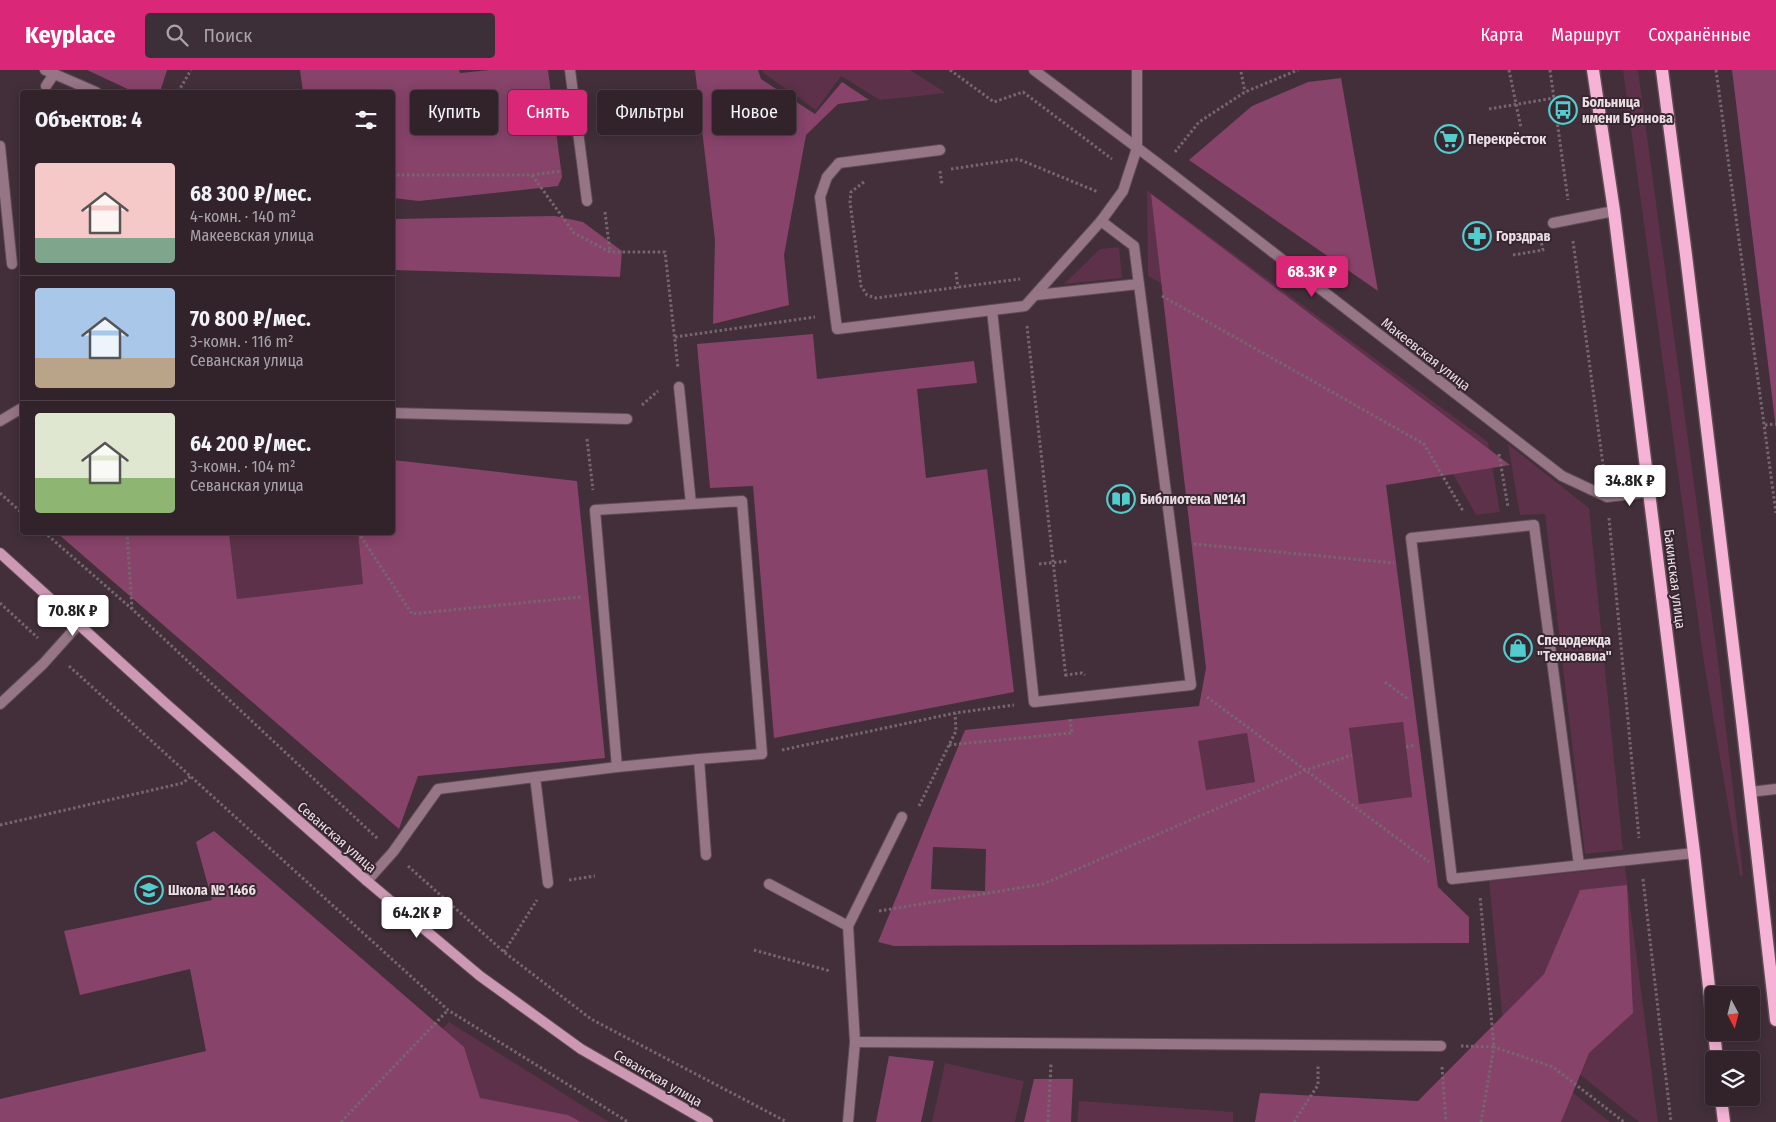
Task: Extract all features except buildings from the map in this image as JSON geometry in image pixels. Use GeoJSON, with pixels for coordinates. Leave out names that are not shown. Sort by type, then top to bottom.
{"type":"FeatureCollection","features":[{"type":"Feature","properties":{"kind":"main road","name":"Бакинская улица"},"geometry":{"type":"LineString","coordinates":[[1593,70],[1614,211],[1709,986]]}},
{"type":"Feature","properties":{"kind":"main road"},"geometry":{"type":"LineString","coordinates":[[1662,70],[1686,254],[1776,1020]]}},
{"type":"Feature","properties":{"kind":"main road"},"geometry":{"type":"LineString","coordinates":[[1722,1106],[1724,1122]]}},
{"type":"Feature","properties":{"kind":"street"},"geometry":{"type":"LineString","coordinates":[[570,70],[587,201]]}},
{"type":"Feature","properties":{"kind":"street","name":"Макеевская улица"},"geometry":{"type":"LineString","coordinates":[[1034,70],[1562,476],[1608,497]]}},
{"type":"Feature","properties":{"kind":"street"},"geometry":{"type":"LineString","coordinates":[[940,150],[839,163],[827,177],[820,197],[837,329],[1025,306],[1101,221],[1123,191],[1137,148],[1137,70]]}},
{"type":"Feature","properties":{"kind":"street"},"geometry":{"type":"LineString","coordinates":[[46,86],[49,72],[91,90]]}},
{"type":"Feature","properties":{"kind":"street"},"geometry":{"type":"LineString","coordinates":[[0,146],[12,264]]}},
{"type":"Feature","properties":{"kind":"street"},"geometry":{"type":"LineString","coordinates":[[1553,223],[1614,211]]}},
{"type":"Feature","properties":{"kind":"street"},"geometry":{"type":"LineString","coordinates":[[992,310],[1034,702],[1191,685],[1134,246],[1101,221]]}},
{"type":"Feature","properties":{"kind":"street"},"geometry":{"type":"LineString","coordinates":[[1036,295],[1140,284]]}},
{"type":"Feature","properties":{"kind":"street"},"geometry":{"type":"LineString","coordinates":[[679,387],[691,504]]}},
{"type":"Feature","properties":{"kind":"street"},"geometry":{"type":"LineString","coordinates":[[0,421],[20,409]]}},
{"type":"Feature","properties":{"kind":"street"},"geometry":{"type":"LineString","coordinates":[[395,413],[627,419]]}},
{"type":"Feature","properties":{"kind":"street"},"geometry":{"type":"LineString","coordinates":[[1608,497],[1649,492]]}},
{"type":"Feature","properties":{"kind":"street"},"geometry":{"type":"LineString","coordinates":[[367,881],[393,852],[438,789],[617,766],[762,754],[742,501],[595,510],[617,766]]}},
{"type":"Feature","properties":{"kind":"street"},"geometry":{"type":"LineString","coordinates":[[1579,865],[1534,525],[1412,538],[1452,879],[1694,853]]}},
{"type":"Feature","properties":{"kind":"street","name":"Севанская улица"},"geometry":{"type":"LineString","coordinates":[[0,553],[78,625],[367,881],[480,976],[581,1049],[708,1122]]}},
{"type":"Feature","properties":{"kind":"street"},"geometry":{"type":"LineString","coordinates":[[0,704],[54,652],[78,625]]}},
{"type":"Feature","properties":{"kind":"street"},"geometry":{"type":"LineString","coordinates":[[699,759],[706,855]]}},
{"type":"Feature","properties":{"kind":"street"},"geometry":{"type":"LineString","coordinates":[[534,777],[548,883]]}},
{"type":"Feature","properties":{"kind":"street"},"geometry":{"type":"LineString","coordinates":[[1750,792],[1776,789]]}},
{"type":"Feature","properties":{"kind":"street"},"geometry":{"type":"LineString","coordinates":[[848,1122],[855,1042],[848,926],[902,817]]}},
{"type":"Feature","properties":{"kind":"street"},"geometry":{"type":"LineString","coordinates":[[769,884],[848,926]]}},
{"type":"Feature","properties":{"kind":"street"},"geometry":{"type":"LineString","coordinates":[[855,1042],[1441,1046]]}},
{"type":"Feature","properties":{"kind":"path"},"geometry":{"type":"LineString","coordinates":[[179,90],[191,70]]}},
{"type":"Feature","properties":{"kind":"path"},"geometry":{"type":"LineString","coordinates":[[1174,153],[1199,122],[1245,92],[1298,70]]}},
{"type":"Feature","properties":{"kind":"path"},"geometry":{"type":"LineString","coordinates":[[1510,70],[1521,128]]}},
{"type":"Feature","properties":{"kind":"path"},"geometry":{"type":"LineString","coordinates":[[1550,70],[1608,497],[1641,859],[1671,1122]]}},
{"type":"Feature","properties":{"kind":"path"},"geometry":{"type":"LineString","coordinates":[[1716,70],[1776,513]]}},
{"type":"Feature","properties":{"kind":"path"},"geometry":{"type":"LineString","coordinates":[[1241,72],[1245,92]]}},
{"type":"Feature","properties":{"kind":"path"},"geometry":{"type":"LineString","coordinates":[[1488,109],[1554,98]]}},
{"type":"Feature","properties":{"kind":"path"},"geometry":{"type":"LineString","coordinates":[[940,171],[1018,160],[1102,194]]}},
{"type":"Feature","properties":{"kind":"path"},"geometry":{"type":"LineString","coordinates":[[395,175],[532,175],[583,168]]}},
{"type":"Feature","properties":{"kind":"path"},"geometry":{"type":"LineString","coordinates":[[532,175],[574,233],[610,252],[665,252],[679,387],[660,389],[627,419]]}},
{"type":"Feature","properties":{"kind":"path"},"geometry":{"type":"LineString","coordinates":[[872,181],[862,182],[852,192],[850,202],[861,286],[867,295],[876,298],[1023,278]]}},
{"type":"Feature","properties":{"kind":"path"},"geometry":{"type":"LineString","coordinates":[[1513,255],[1543,250]]}},
{"type":"Feature","properties":{"kind":"path"},"geometry":{"type":"LineString","coordinates":[[956,272],[958,288]]}},
{"type":"Feature","properties":{"kind":"path"},"geometry":{"type":"LineString","coordinates":[[1140,284],[1424,444],[1474,531]]}},
{"type":"Feature","properties":{"kind":"path"},"geometry":{"type":"LineString","coordinates":[[949,744],[1072,733],[1025,306]]}},
{"type":"Feature","properties":{"kind":"path"},"geometry":{"type":"LineString","coordinates":[[675,337],[836,315]]}},
{"type":"Feature","properties":{"kind":"path"},"geometry":{"type":"LineString","coordinates":[[585,418],[595,510]]}},
{"type":"Feature","properties":{"kind":"path"},"geometry":{"type":"LineString","coordinates":[[1765,424],[1776,424]]}},
{"type":"Feature","properties":{"kind":"path"},"geometry":{"type":"LineString","coordinates":[[1501,470],[1512,528]]}},
{"type":"Feature","properties":{"kind":"path"},"geometry":{"type":"LineString","coordinates":[[0,493],[20,511]]}},
{"type":"Feature","properties":{"kind":"path"},"geometry":{"type":"LineString","coordinates":[[127,535],[132,609]]}},
{"type":"Feature","properties":{"kind":"path"},"geometry":{"type":"LineString","coordinates":[[360,535],[412,614],[601,594]]}},
{"type":"Feature","properties":{"kind":"path"},"geometry":{"type":"LineString","coordinates":[[1172,542],[1415,564]]}},
{"type":"Feature","properties":{"kind":"path"},"geometry":{"type":"LineString","coordinates":[[1020,566],[1068,561]]}},
{"type":"Feature","properties":{"kind":"path"},"geometry":{"type":"LineString","coordinates":[[0,603],[448,1010],[628,1122]]}},
{"type":"Feature","properties":{"kind":"path"},"geometry":{"type":"LineString","coordinates":[[1191,685],[1452,879]]}},
{"type":"Feature","properties":{"kind":"path"},"geometry":{"type":"LineString","coordinates":[[762,754],[955,713],[1034,702]]}},
{"type":"Feature","properties":{"kind":"path"},"geometry":{"type":"LineString","coordinates":[[876,911],[1043,884],[1306,770],[1352,756]]}},
{"type":"Feature","properties":{"kind":"path"},"geometry":{"type":"LineString","coordinates":[[0,825],[183,783],[191,776]]}},
{"type":"Feature","properties":{"kind":"path"},"geometry":{"type":"LineString","coordinates":[[1478,876],[1494,1047],[1481,1122]]}},
{"type":"Feature","properties":{"kind":"path"},"geometry":{"type":"LineString","coordinates":[[754,950],[850,976]]}},
{"type":"Feature","properties":{"kind":"path"},"geometry":{"type":"LineString","coordinates":[[341,1122],[448,1010]]}},
{"type":"Feature","properties":{"kind":"path"},"geometry":{"type":"LineString","coordinates":[[1048,1122],[1052,1043]]}},
{"type":"Feature","properties":{"kind":"path"},"geometry":{"type":"LineString","coordinates":[[1294,1122],[1318,1085],[1318,1045]]}},
{"type":"Feature","properties":{"kind":"path"},"geometry":{"type":"LineString","coordinates":[[1446,1122],[1441,1046],[1494,1047],[1553,1067],[1624,1122]]}},
{"type":"Feature","properties":{"kind":"shaded area"},"geometry":{"type":"Polygon","coordinates":[[[87,70],[167,70],[161,90],[130,90],[87,70]]]}},
{"type":"Feature","properties":{"kind":"shaded area"},"geometry":{"type":"Polygon","coordinates":[[[300,70],[459,70],[460,73],[490,70],[548,70],[551,90],[508,90],[508,135],[557,135],[562,177],[558,186],[419,201],[395,198],[395,90],[303,90],[300,70]]]}},
{"type":"Feature","properties":{"kind":"shaded area"},"geometry":{"type":"Polygon","coordinates":[[[695,70],[758,70],[761,79],[778,90],[712,90],[712,135],[796,135],[796,102],[815,114],[842,82],[869,100],[838,104],[806,135],[784,255],[789,305],[713,324],[715,240],[702,130],[702,90],[697,90],[695,70]]]}},
{"type":"Feature","properties":{"kind":"shaded area"},"geometry":{"type":"Polygon","coordinates":[[[763,70],[910,70],[946,93],[880,100],[841,76],[816,110],[796,96],[796,90],[788,90],[762,72],[763,70]]]}},
{"type":"Feature","properties":{"kind":"shaded area"},"geometry":{"type":"Polygon","coordinates":[[[1623,70],[1638,70],[1718,661],[1743,875],[1740,876],[1704,663],[1623,70]]]}},
{"type":"Feature","properties":{"kind":"shaded area"},"geometry":{"type":"Polygon","coordinates":[[[1732,70],[1776,70],[1776,429],[1732,70]]]}},
{"type":"Feature","properties":{"kind":"shaded area"},"geometry":{"type":"Polygon","coordinates":[[[1341,78],[1378,291],[1189,160],[1252,106],[1308,82],[1341,78]]]}},
{"type":"Feature","properties":{"kind":"shaded area"},"geometry":{"type":"Polygon","coordinates":[[[1147,190],[1488,442],[1500,512],[1476,515],[1431,435],[1148,276],[1147,190]]]}},
{"type":"Feature","properties":{"kind":"shaded area"},"geometry":{"type":"Polygon","coordinates":[[[1151,194],[1510,465],[1386,485],[1438,887],[1469,917],[1469,943],[894,946],[878,942],[965,730],[1199,706],[1206,668],[1151,194]],[[1403,722],[1349,728],[1359,804],[1412,797],[1403,722]],[[1247,733],[1198,741],[1206,790],[1255,782],[1247,733]],[[933,847],[931,889],[985,891],[986,849],[933,847]]]}},
{"type":"Feature","properties":{"kind":"shaded area"},"geometry":{"type":"Polygon","coordinates":[[[555,216],[583,222],[622,251],[620,277],[395,270],[395,219],[555,216]]]}},
{"type":"Feature","properties":{"kind":"shaded area"},"geometry":{"type":"Polygon","coordinates":[[[1119,247],[1122,278],[1064,284],[1100,249],[1119,247]]]}},
{"type":"Feature","properties":{"kind":"shaded area"},"geometry":{"type":"Polygon","coordinates":[[[813,334],[817,379],[974,361],[977,383],[917,389],[926,478],[987,469],[1014,692],[774,738],[753,486],[710,488],[697,344],[813,334]]]}},
{"type":"Feature","properties":{"kind":"shaded area"},"geometry":{"type":"Polygon","coordinates":[[[1508,444],[1589,508],[1623,850],[1585,854],[1545,514],[1520,515],[1508,444]]]}},
{"type":"Feature","properties":{"kind":"shaded area"},"geometry":{"type":"Polygon","coordinates":[[[395,460],[577,481],[605,758],[418,776],[399,829],[59,535],[229,535],[237,599],[363,584],[358,535],[395,535],[395,460]]]}},
{"type":"Feature","properties":{"kind":"shaded area"},"geometry":{"type":"Polygon","coordinates":[[[229,535],[358,535],[364,584],[237,599],[229,535]]]}},
{"type":"Feature","properties":{"kind":"shaded area"},"geometry":{"type":"Polygon","coordinates":[[[1403,722],[1412,798],[1358,804],[1349,728],[1403,722]]]}},
{"type":"Feature","properties":{"kind":"shaded area"},"geometry":{"type":"Polygon","coordinates":[[[1247,733],[1255,782],[1205,790],[1198,741],[1247,733]]]}},
{"type":"Feature","properties":{"kind":"shaded area"},"geometry":{"type":"Polygon","coordinates":[[[214,831],[464,1047],[480,1098],[568,1115],[581,1122],[0,1122],[0,1099],[206,1051],[190,969],[80,995],[64,931],[212,900],[196,842],[214,831]]]}},
{"type":"Feature","properties":{"kind":"shaded area"},"geometry":{"type":"Polygon","coordinates":[[[1625,867],[1658,1122],[1639,1122],[1557,1056],[1505,1043],[1489,881],[1625,867]]]}},
{"type":"Feature","properties":{"kind":"shaded area"},"geometry":{"type":"Polygon","coordinates":[[[1627,885],[1633,1013],[1589,1053],[1561,1122],[1255,1122],[1260,1093],[1418,1101],[1544,974],[1580,890],[1627,885]]]}},
{"type":"Feature","properties":{"kind":"shaded area"},"geometry":{"type":"Polygon","coordinates":[[[449,1022],[609,1122],[352,1122],[449,1022]]]}},
{"type":"Feature","properties":{"kind":"shaded area"},"geometry":{"type":"Polygon","coordinates":[[[889,1056],[934,1061],[921,1122],[876,1122],[889,1056]]]}},
{"type":"Feature","properties":{"kind":"shaded area"},"geometry":{"type":"Polygon","coordinates":[[[945,1063],[1024,1081],[1015,1122],[932,1122],[945,1063]]]}},
{"type":"Feature","properties":{"kind":"shaded area"},"geometry":{"type":"Polygon","coordinates":[[[1550,1075],[1610,1122],[1492,1122],[1550,1075]]]}},
{"type":"Feature","properties":{"kind":"shaded area"},"geometry":{"type":"Polygon","coordinates":[[[1034,1079],[1073,1079],[1071,1122],[1024,1122],[1034,1079]]]}},
{"type":"Feature","properties":{"kind":"shaded area"},"geometry":{"type":"Polygon","coordinates":[[[1079,1101],[1233,1112],[1233,1122],[1077,1122],[1079,1101]]]}},
{"type":"Feature","properties":{"kind":"place","name":"Больница имени Буянова"},"geometry":{"type":"Point","coordinates":[1563,110]}},
{"type":"Feature","properties":{"kind":"place","name":"Перекрёсток"},"geometry":{"type":"Point","coordinates":[1449,139]}},
{"type":"Feature","properties":{"kind":"place","name":"Горздрав"},"geometry":{"type":"Point","coordinates":[1477,236]}},
{"type":"Feature","properties":{"kind":"place","name":"Библиотека №141"},"geometry":{"type":"Point","coordinates":[1121,499]}},
{"type":"Feature","properties":{"kind":"place","name":"Спецодежда \"Техноавиа\""},"geometry":{"type":"Point","coordinates":[1518,648]}},
{"type":"Feature","properties":{"kind":"place","name":"Школа № 1466"},"geometry":{"type":"Point","coordinates":[149,890]}}]}
